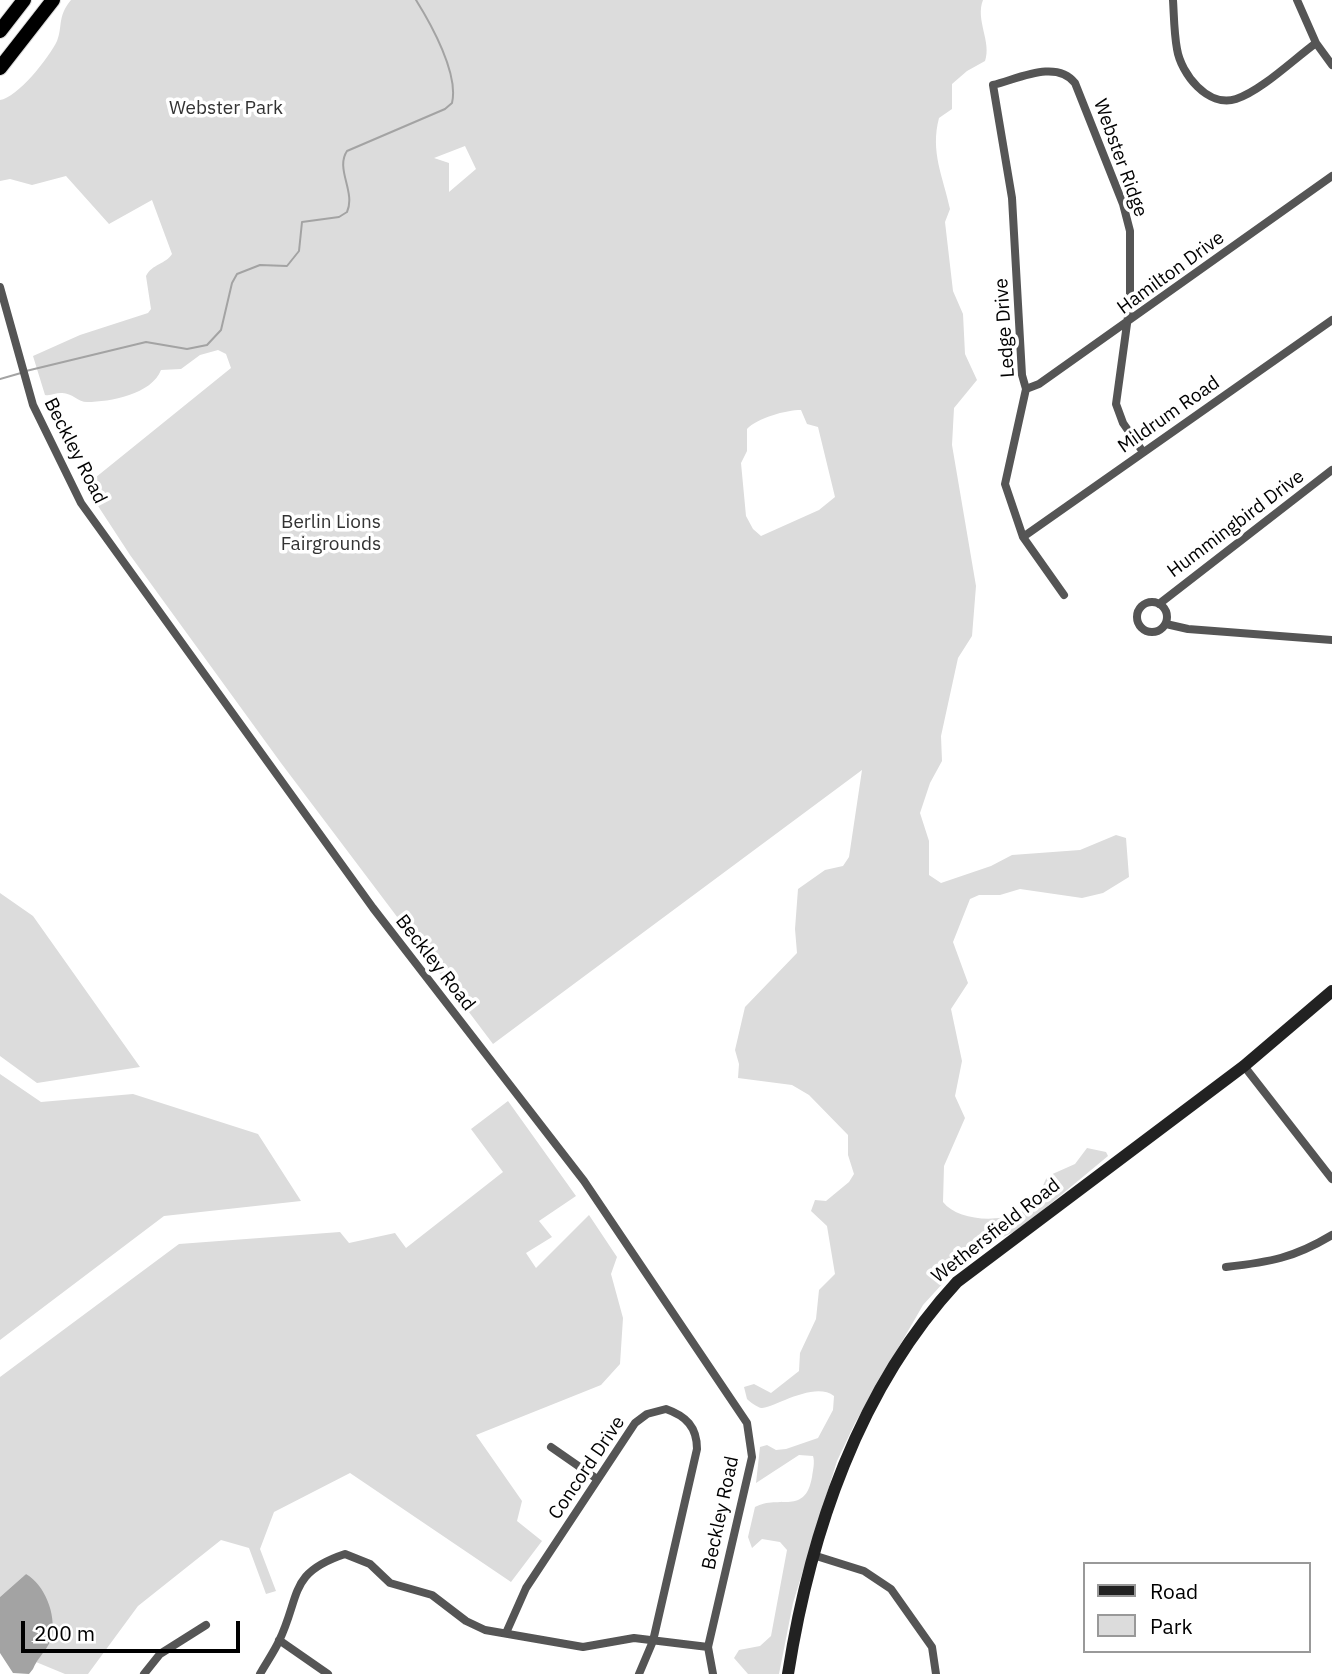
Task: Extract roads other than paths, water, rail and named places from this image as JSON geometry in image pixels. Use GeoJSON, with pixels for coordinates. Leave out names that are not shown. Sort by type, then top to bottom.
{"type":"FeatureCollection","features":[{"type":"Feature","properties":{"kind":"highway"},"geometry":{"type":"LineString","coordinates":[[0,31],[24,0]]}},
{"type":"Feature","properties":{"kind":"highway"},"geometry":{"type":"LineString","coordinates":[[0,68],[53,0]]}},
{"type":"Feature","properties":{"kind":"street"},"geometry":{"type":"LineString","coordinates":[[1174,0],[1177,51],[1184,68],[1202,91],[1214,99],[1233,100],[1247,94],[1316,43]]}},
{"type":"Feature","properties":{"kind":"street"},"geometry":{"type":"LineString","coordinates":[[1297,0],[1316,43],[1332,65]]}},
{"type":"Feature","properties":{"kind":"street","name":"Webster Ridge"},"geometry":{"type":"LineString","coordinates":[[993,85],[1055,69],[1068,74],[1075,83],[1123,204],[1130,231],[1128,323],[1116,404],[1123,423],[1143,452]]}},
{"type":"Feature","properties":{"kind":"street","name":"Ledge Drive"},"geometry":{"type":"LineString","coordinates":[[993,85],[1012,198],[1022,375],[1026,389],[1005,484],[1023,537],[1064,595]]}},
{"type":"Feature","properties":{"kind":"street","name":"Hamilton Drive"},"geometry":{"type":"LineString","coordinates":[[1026,389],[1039,384],[1128,323],[1332,176]]}},
{"type":"Feature","properties":{"kind":"street","name":"Beckley Road"},"geometry":{"type":"LineString","coordinates":[[0,287],[33,405],[81,503],[373,908],[584,1181],[747,1423],[752,1457],[708,1647],[713,1674]]}},
{"type":"Feature","properties":{"kind":"street","name":"Mildrum Road"},"geometry":{"type":"LineString","coordinates":[[1023,537],[1332,320]]}},
{"type":"Feature","properties":{"kind":"street","name":"Hummingbird Drive"},"geometry":{"type":"LineString","coordinates":[[1159,604],[1167,613],[1166,624],[1159,631],[1151,632],[1138,622],[1138,612],[1143,606],[1159,604],[1332,470]]}},
{"type":"Feature","properties":{"kind":"street","name":"Hummingbird Drive"},"geometry":{"type":"LineString","coordinates":[[1166,624],[1188,629],[1332,640]]}},
{"type":"Feature","properties":{"kind":"street","name":"Wethersfield Road"},"geometry":{"type":"LineString","coordinates":[[788,1674],[800,1604],[813,1555],[852,1444],[908,1340],[931,1309],[957,1282],[1244,1066],[1332,991]]}},
{"type":"Feature","properties":{"kind":"street"},"geometry":{"type":"LineString","coordinates":[[1244,1066],[1332,1179]]}},
{"type":"Feature","properties":{"kind":"street"},"geometry":{"type":"LineString","coordinates":[[1226,1267],[1274,1262],[1300,1254],[1332,1235]]}},
{"type":"Feature","properties":{"kind":"street","name":"Concord Drive"},"geometry":{"type":"LineString","coordinates":[[506,1633],[526,1588],[635,1423],[647,1414],[666,1409],[677,1413],[693,1428],[696,1449],[653,1641],[639,1674]]}},
{"type":"Feature","properties":{"kind":"street"},"geometry":{"type":"LineString","coordinates":[[551,1447],[597,1479]]}},
{"type":"Feature","properties":{"kind":"street"},"geometry":{"type":"LineString","coordinates":[[260,1674],[279,1640],[302,1579],[312,1568],[345,1554],[370,1564],[390,1583],[432,1595],[476,1627],[583,1647],[634,1638],[708,1647]]}},
{"type":"Feature","properties":{"kind":"street"},"geometry":{"type":"LineString","coordinates":[[813,1555],[864,1571],[891,1589],[932,1647],[936,1674]]}},
{"type":"Feature","properties":{"kind":"street"},"geometry":{"type":"LineString","coordinates":[[144,1674],[160,1654],[206,1625]]}},
{"type":"Feature","properties":{"kind":"street"},"geometry":{"type":"LineString","coordinates":[[279,1640],[328,1674]]}},
{"type":"Feature","properties":{"kind":"waterway"},"geometry":{"type":"LineString","coordinates":[[26,371],[146,342],[187,349],[207,345],[221,330],[232,283],[237,274],[260,265],[287,266],[299,251],[302,222],[339,217],[347,212],[349,197],[343,165],[347,151],[445,109],[452,103],[453,91],[448,64],[436,35],[416,0]]}},
{"type":"Feature","properties":{"kind":"waterway"},"geometry":{"type":"LineString","coordinates":[[0,379],[21,373]]}},
{"type":"Feature","properties":{"kind":"park label","name":"Webster Park"},"geometry":{"type":"Point","coordinates":[226,109]}},
{"type":"Feature","properties":{"kind":"park label","name":"Berlin Lions Fairgrounds"},"geometry":{"type":"Point","coordinates":[331,534]}}]}
